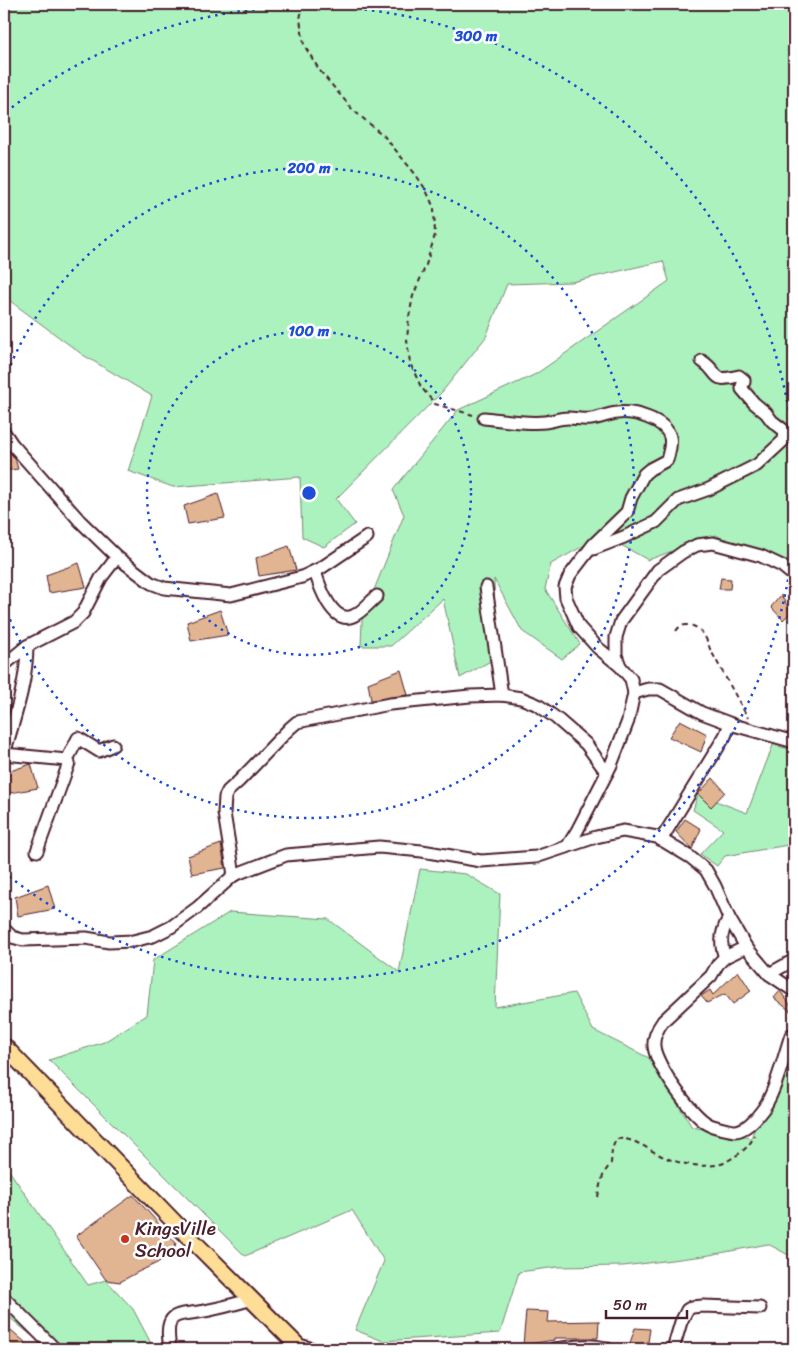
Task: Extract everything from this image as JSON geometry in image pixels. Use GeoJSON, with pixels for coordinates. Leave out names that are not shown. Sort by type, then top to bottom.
{"type":"FeatureCollection","features":[{"type":"Feature","properties":{"kind":"main road"},"geometry":{"type":"LineString","coordinates":[[4,1046],[297,1347]]}},
{"type":"Feature","properties":{"kind":"street"},"geometry":{"type":"LineString","coordinates":[[589,551],[656,522],[678,500],[725,482],[757,465],[784,440],[785,431],[772,421],[742,389],[744,382],[742,378],[739,376],[725,379],[720,378],[702,360]]}},
{"type":"Feature","properties":{"kind":"street"},"geometry":{"type":"LineString","coordinates":[[484,418],[544,422],[568,418],[580,420],[599,418],[615,413],[628,413],[653,420],[670,435],[671,444],[667,460],[650,468],[644,474],[630,498],[627,512],[589,551],[570,575],[565,587],[566,598],[579,627],[598,648],[620,666],[630,679],[634,694],[628,721],[607,773],[577,832],[567,847]]}},
{"type":"Feature","properties":{"kind":"street"},"geometry":{"type":"LineString","coordinates":[[4,432],[12,444],[80,521],[116,557],[151,583],[164,588],[231,595],[302,577],[367,537]]}},
{"type":"Feature","properties":{"kind":"street"},"geometry":{"type":"LineString","coordinates":[[620,666],[616,655],[616,637],[621,621],[658,570],[683,552],[697,545],[713,543],[761,556],[782,566],[794,576]]}},
{"type":"Feature","properties":{"kind":"street"},"geometry":{"type":"LineString","coordinates":[[4,665],[27,646],[74,622],[83,613],[101,578],[116,557]]}},
{"type":"Feature","properties":{"kind":"street"},"geometry":{"type":"LineString","coordinates":[[314,571],[327,602],[335,612],[342,616],[351,617],[377,596]]}},
{"type":"Feature","properties":{"kind":"street"},"geometry":{"type":"LineString","coordinates":[[486,587],[502,695]]}},
{"type":"Feature","properties":{"kind":"street"},"geometry":{"type":"LineString","coordinates":[[27,646],[27,665],[4,754],[67,760]]}},
{"type":"Feature","properties":{"kind":"street"},"geometry":{"type":"LineString","coordinates":[[634,694],[648,689],[660,689],[702,713],[730,724],[794,742]]}},
{"type":"Feature","properties":{"kind":"street"},"geometry":{"type":"LineString","coordinates":[[234,875],[224,813],[225,797],[228,790],[297,722],[390,704],[470,696],[502,695],[522,698],[538,705],[586,744],[607,773]]}},
{"type":"Feature","properties":{"kind":"street"},"geometry":{"type":"LineString","coordinates":[[661,840],[726,736],[730,724]]}},
{"type":"Feature","properties":{"kind":"street"},"geometry":{"type":"LineString","coordinates":[[67,760],[78,738],[99,751],[113,745]]}},
{"type":"Feature","properties":{"kind":"street"},"geometry":{"type":"LineString","coordinates":[[37,851],[70,763],[67,760]]}},
{"type":"Feature","properties":{"kind":"street"},"geometry":{"type":"LineString","coordinates":[[4,929],[12,937],[23,940],[86,938],[109,942],[133,941],[153,936],[171,927],[197,908],[234,875],[286,855],[379,848],[422,851],[481,861],[536,857],[596,837],[623,831],[657,837],[690,857],[706,870],[728,918],[746,947],[768,974],[794,991]]}},
{"type":"Feature","properties":{"kind":"street"},"geometry":{"type":"LineString","coordinates":[[725,957],[721,948],[724,926],[728,918]]}},
{"type":"Feature","properties":{"kind":"street"},"geometry":{"type":"LineString","coordinates":[[746,947],[725,957],[711,976],[663,1021],[657,1029],[654,1046],[658,1062],[669,1080],[696,1115],[709,1125],[737,1131],[747,1126],[768,1102],[791,1035]]}},
{"type":"Feature","properties":{"kind":"street"},"geometry":{"type":"LineString","coordinates":[[768,974],[794,960]]}},
{"type":"Feature","properties":{"kind":"street"},"geometry":{"type":"LineString","coordinates":[[4,1298],[55,1349]]}},
{"type":"Feature","properties":{"kind":"street"},"geometry":{"type":"LineString","coordinates":[[170,1349],[168,1338],[171,1320],[174,1317],[252,1299]]}},
{"type":"Feature","properties":{"kind":"street"},"geometry":{"type":"LineString","coordinates":[[673,1349],[681,1322],[687,1310],[692,1307],[760,1308]]}},
{"type":"Feature","properties":{"kind":"street"},"geometry":{"type":"LineString","coordinates":[[554,1349],[586,1345],[608,1349]]}},
{"type":"Feature","properties":{"kind":"street"},"geometry":{"type":"LineString","coordinates":[[297,1347],[314,1349]]}},
{"type":"Feature","properties":{"kind":"path"},"geometry":{"type":"LineString","coordinates":[[303,4],[300,19],[304,45],[320,72],[353,110],[384,136],[416,175],[426,190],[434,208],[435,234],[426,265],[413,296],[409,317],[407,340],[410,363],[421,387],[435,404],[484,418]]}},
{"type":"Feature","properties":{"kind":"path"},"geometry":{"type":"LineString","coordinates":[[676,631],[684,625],[692,626],[700,629],[706,637],[710,649],[750,721],[750,730]]}},
{"type":"Feature","properties":{"kind":"path"},"geometry":{"type":"LineString","coordinates":[[598,1198],[604,1173],[611,1163],[612,1149],[616,1140],[624,1138],[676,1162],[705,1166],[724,1163],[741,1153],[753,1140],[760,1113]]}},
{"type":"Feature","properties":{"kind":"green space"},"geometry":{"type":"Polygon","coordinates":[[[4,4],[794,4],[794,574],[746,552],[716,535],[648,560],[603,535],[551,564],[545,589],[580,644],[562,659],[522,631],[494,579],[496,658],[460,678],[443,599],[391,646],[361,646],[362,620],[404,515],[393,490],[458,410],[536,374],[669,281],[663,261],[572,282],[507,284],[486,337],[442,392],[336,499],[355,524],[324,547],[302,537],[300,477],[173,487],[128,471],[152,396],[83,355],[4,298],[4,4]]]}},
{"type":"Feature","properties":{"kind":"green space"},"geometry":{"type":"Polygon","coordinates":[[[773,745],[794,750],[794,844],[725,856],[717,866],[700,854],[723,830],[693,810],[698,794],[747,813],[773,745]]]}},
{"type":"Feature","properties":{"kind":"green space"},"geometry":{"type":"Polygon","coordinates":[[[420,869],[466,874],[500,894],[495,1007],[574,993],[593,1030],[649,1058],[692,1127],[751,1138],[794,1026],[794,1258],[768,1244],[704,1256],[623,1266],[557,1267],[519,1272],[500,1333],[383,1341],[355,1330],[384,1261],[352,1210],[245,1256],[49,1060],[104,1042],[147,1015],[153,960],[230,912],[328,919],[399,972],[420,869]]]}},
{"type":"Feature","properties":{"kind":"green space"},"geometry":{"type":"Polygon","coordinates":[[[8,1169],[88,1285],[106,1280],[133,1309],[154,1349],[48,1349],[4,1313],[4,1174],[8,1169]]]}},
{"type":"Feature","properties":{"kind":"building"},"geometry":{"type":"Polygon","coordinates":[[[4,447],[15,458],[18,469],[4,471],[4,447]]]}},
{"type":"Feature","properties":{"kind":"building"},"geometry":{"type":"Polygon","coordinates":[[[218,494],[225,518],[188,524],[184,506],[218,494]]]}},
{"type":"Feature","properties":{"kind":"building"},"geometry":{"type":"Polygon","coordinates":[[[289,546],[296,570],[259,576],[256,558],[289,546]]]}},
{"type":"Feature","properties":{"kind":"building"},"geometry":{"type":"Polygon","coordinates":[[[79,563],[86,587],[49,593],[46,575],[79,563]]]}},
{"type":"Feature","properties":{"kind":"building"},"geometry":{"type":"Polygon","coordinates":[[[721,578],[731,579],[730,589],[719,589],[721,578]]]}},
{"type":"Feature","properties":{"kind":"building"},"geometry":{"type":"Polygon","coordinates":[[[781,595],[791,612],[783,620],[771,607],[781,595]]]}},
{"type":"Feature","properties":{"kind":"building"},"geometry":{"type":"Polygon","coordinates":[[[220,610],[228,635],[191,641],[187,622],[220,610]]]}},
{"type":"Feature","properties":{"kind":"building"},"geometry":{"type":"Polygon","coordinates":[[[401,670],[408,695],[371,700],[368,683],[401,670]]]}},
{"type":"Feature","properties":{"kind":"building"},"geometry":{"type":"Polygon","coordinates":[[[680,720],[707,734],[701,752],[669,737],[680,720]]]}},
{"type":"Feature","properties":{"kind":"building"},"geometry":{"type":"Polygon","coordinates":[[[31,764],[38,788],[4,794],[4,773],[31,764]]]}},
{"type":"Feature","properties":{"kind":"building"},"geometry":{"type":"Polygon","coordinates":[[[713,778],[725,792],[711,807],[698,794],[713,778]]]}},
{"type":"Feature","properties":{"kind":"building"},"geometry":{"type":"Polygon","coordinates":[[[685,819],[701,829],[692,849],[676,832],[685,819]]]}},
{"type":"Feature","properties":{"kind":"building"},"geometry":{"type":"Polygon","coordinates":[[[221,844],[225,868],[192,874],[188,856],[221,844]]]}},
{"type":"Feature","properties":{"kind":"building"},"geometry":{"type":"Polygon","coordinates":[[[48,885],[55,909],[18,916],[15,897],[48,885]]]}},
{"type":"Feature","properties":{"kind":"building"},"geometry":{"type":"Polygon","coordinates":[[[738,971],[751,991],[733,1004],[725,994],[707,1003],[701,996],[710,990],[713,995],[738,971]]]}},
{"type":"Feature","properties":{"kind":"building"},"geometry":{"type":"Polygon","coordinates":[[[780,991],[794,1010],[794,1014],[774,998],[780,991]]]}},
{"type":"Feature","properties":{"kind":"building","name":"KingsVille School"},"geometry":{"type":"Polygon","coordinates":[[[133,1195],[176,1243],[173,1252],[157,1263],[120,1282],[106,1280],[76,1236],[133,1195]]]}},
{"type":"Feature","properties":{"kind":"building"},"geometry":{"type":"Polygon","coordinates":[[[526,1311],[549,1312],[548,1322],[599,1321],[598,1338],[554,1338],[554,1340],[523,1345],[526,1311]]]}},
{"type":"Feature","properties":{"kind":"building"},"geometry":{"type":"Polygon","coordinates":[[[635,1328],[650,1329],[647,1349],[628,1349],[635,1328]]]}},
{"type":"Feature","properties":{"kind":"building"},"geometry":{"type":"Polygon","coordinates":[[[11,1330],[26,1343],[24,1344],[32,1349],[4,1349],[4,1339],[11,1330]]]}},
{"type":"Feature","properties":{"kind":"place","name":"KingsVille School"},"geometry":{"type":"Point","coordinates":[125,1239]}}]}
